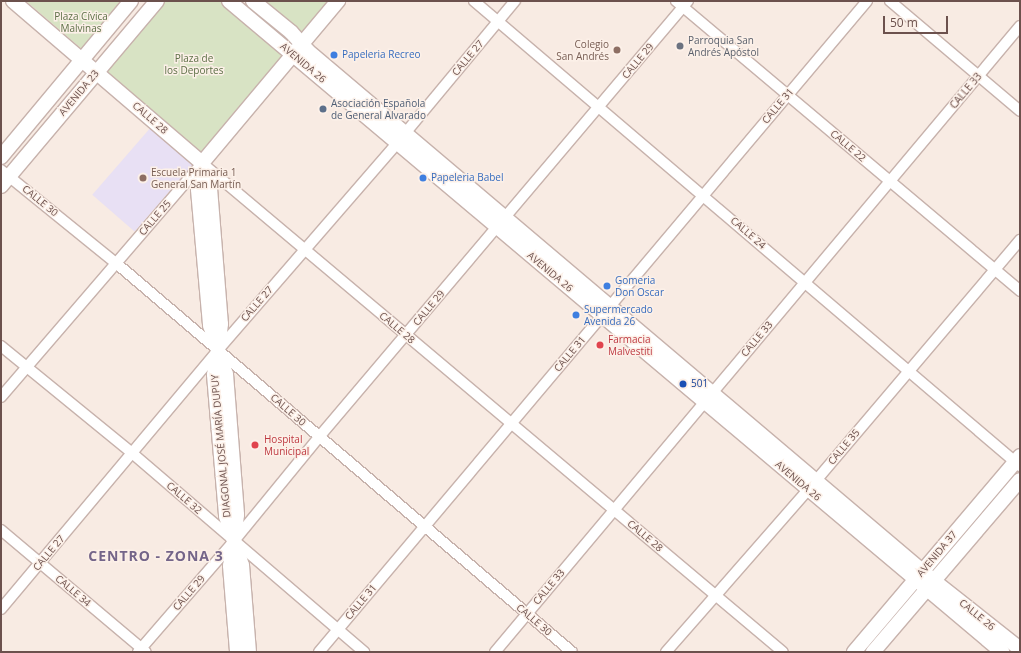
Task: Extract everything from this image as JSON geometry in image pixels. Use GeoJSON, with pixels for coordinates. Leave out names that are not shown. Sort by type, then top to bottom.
{"type":"FeatureCollection","features":[{"type":"Feature","properties":{"kind":"main road","name":"CALLE 28"},"geometry":{"type":"LineString","coordinates":[[13,1],[202,163]]}},
{"type":"Feature","properties":{"kind":"main road","name":"AVENIDA 23"},"geometry":{"type":"LineString","coordinates":[[1,157],[131,1]]}},
{"type":"Feature","properties":{"kind":"main road","name":"AVENIDA 23"},"geometry":{"type":"LineString","coordinates":[[4,177],[97,72],[157,1]]}},
{"type":"Feature","properties":{"kind":"main road","name":"AVENIDA 26"},"geometry":{"type":"LineString","coordinates":[[229,1],[297,49],[930,585]]}},
{"type":"Feature","properties":{"kind":"main road","name":"AVENIDA 26"},"geometry":{"type":"LineString","coordinates":[[254,1],[297,49]]}},
{"type":"Feature","properties":{"kind":"main road","name":"CALLE 25"},"geometry":{"type":"LineString","coordinates":[[202,163],[338,1]]}},
{"type":"Feature","properties":{"kind":"main road","name":"DIAGONAL JOSÉ MARÍA DUPUY"},"geometry":{"type":"LineString","coordinates":[[202,163],[199,198],[210,325],[218,350],[214,375],[226,516],[242,565],[249,652]]}},
{"type":"Feature","properties":{"kind":"main road","name":"AVENIDA 37"},"geometry":{"type":"LineString","coordinates":[[854,652],[1018,461]]}},
{"type":"Feature","properties":{"kind":"main road","name":"AVENIDA 37"},"geometry":{"type":"LineString","coordinates":[[874,652],[1020,480]]}},
{"type":"Feature","properties":{"kind":"main road","name":"DIAGONAL JOSÉ MARÍA DUPUY"},"geometry":{"type":"LineString","coordinates":[[234,541],[230,566],[237,652]]}},
{"type":"Feature","properties":{"kind":"main road","name":"CALLE 26"},"geometry":{"type":"LineString","coordinates":[[930,585],[1020,649]]}},
{"type":"Feature","properties":{"kind":"main road","name":"CALLE 26"},"geometry":{"type":"LineString","coordinates":[[930,585],[1002,652]]}},
{"type":"Feature","properties":{"kind":"street","name":"CALLE 24"},"geometry":{"type":"LineString","coordinates":[[474,1],[499,20],[599,107],[1018,461]]}},
{"type":"Feature","properties":{"kind":"street","name":"CALLE 27"},"geometry":{"type":"LineString","coordinates":[[1,609],[218,350],[401,138],[515,1]]}},
{"type":"Feature","properties":{"kind":"street","name":"CALLE 31"},"geometry":{"type":"LineString","coordinates":[[319,652],[867,1]]}},
{"type":"Feature","properties":{"kind":"street"},"geometry":{"type":"LineString","coordinates":[[890,1],[1020,111]]}},
{"type":"Feature","properties":{"kind":"street","name":"CALLE 22"},"geometry":{"type":"LineString","coordinates":[[682,3],[890,182],[1020,291]]}},
{"type":"Feature","properties":{"kind":"street","name":"CALLE 29"},"geometry":{"type":"LineString","coordinates":[[142,651],[319,437],[599,107],[682,3]]}},
{"type":"Feature","properties":{"kind":"street","name":"CALLE 33"},"geometry":{"type":"LineString","coordinates":[[495,652],[1020,26]]}},
{"type":"Feature","properties":{"kind":"street","name":"CALLE 28"},"geometry":{"type":"LineString","coordinates":[[202,163],[783,652]]}},
{"type":"Feature","properties":{"kind":"street","name":"CALLE 25"},"geometry":{"type":"LineString","coordinates":[[1,397],[202,163]]}},
{"type":"Feature","properties":{"kind":"street","name":"CALLE 30"},"geometry":{"type":"LineString","coordinates":[[4,177],[116,263],[572,652]]}},
{"type":"Feature","properties":{"kind":"street","name":"CALLE 35"},"geometry":{"type":"LineString","coordinates":[[666,652],[812,485],[1020,240]]}},
{"type":"Feature","properties":{"kind":"street","name":"CALLE 32"},"geometry":{"type":"LineString","coordinates":[[1,346],[26,368],[132,453],[364,652]]}},
{"type":"Feature","properties":{"kind":"street","name":"CALLE 34"},"geometry":{"type":"LineString","coordinates":[[1,530],[142,651]]}},
{"type":"Feature","properties":{"kind":"shaded area","name":"Escuela Primaria 1 General San Martín"},"geometry":{"type":"Polygon","coordinates":[[[152,126],[194,163],[135,231],[92,195],[152,126]]]}},
{"type":"Feature","properties":{"kind":"green space","name":"Plaza Cívica Malvinas"},"geometry":{"type":"Polygon","coordinates":[[[26,1],[124,1],[83,50],[26,1]]]}},
{"type":"Feature","properties":{"kind":"green space","name":"Plaza de los Deportes"},"geometry":{"type":"Polygon","coordinates":[[[164,1],[222,1],[285,55],[202,153],[105,70],[164,1]]]}},
{"type":"Feature","properties":{"kind":"green space"},"geometry":{"type":"Polygon","coordinates":[[[262,1],[331,1],[302,35],[262,1]]]}},
{"type":"Feature","properties":{"kind":"place","name":"Parroquia San Andrés Apóstol"},"geometry":{"type":"Point","coordinates":[680,46]}},
{"type":"Feature","properties":{"kind":"place","name":"Colegio San Andrés"},"geometry":{"type":"Point","coordinates":[617,50]}},
{"type":"Feature","properties":{"kind":"place","name":"Papeleria Recreo"},"geometry":{"type":"Point","coordinates":[334,55]}},
{"type":"Feature","properties":{"kind":"place","name":"Asociación Española de General Alvarado"},"geometry":{"type":"Point","coordinates":[323,109]}},
{"type":"Feature","properties":{"kind":"place","name":"Escuela Primaria 1 General San Martín"},"geometry":{"type":"Point","coordinates":[143,178]}},
{"type":"Feature","properties":{"kind":"place","name":"Papeleria Babel"},"geometry":{"type":"Point","coordinates":[423,178]}},
{"type":"Feature","properties":{"kind":"place","name":"Gomeria Don Oscar"},"geometry":{"type":"Point","coordinates":[607,286]}},
{"type":"Feature","properties":{"kind":"place","name":"Supermercado Avenida 26"},"geometry":{"type":"Point","coordinates":[576,315]}},
{"type":"Feature","properties":{"kind":"place","name":"Farmacia Malvestiti"},"geometry":{"type":"Point","coordinates":[600,345]}},
{"type":"Feature","properties":{"kind":"place","name":"501"},"geometry":{"type":"Point","coordinates":[683,384]}},
{"type":"Feature","properties":{"kind":"place","name":"Hospital Municipal"},"geometry":{"type":"Point","coordinates":[255,445]}},
{"type":"Feature","properties":{"kind":"district","name":"CENTRO - ZONA 3"},"geometry":{"type":"Point","coordinates":[156,556]}}]}
